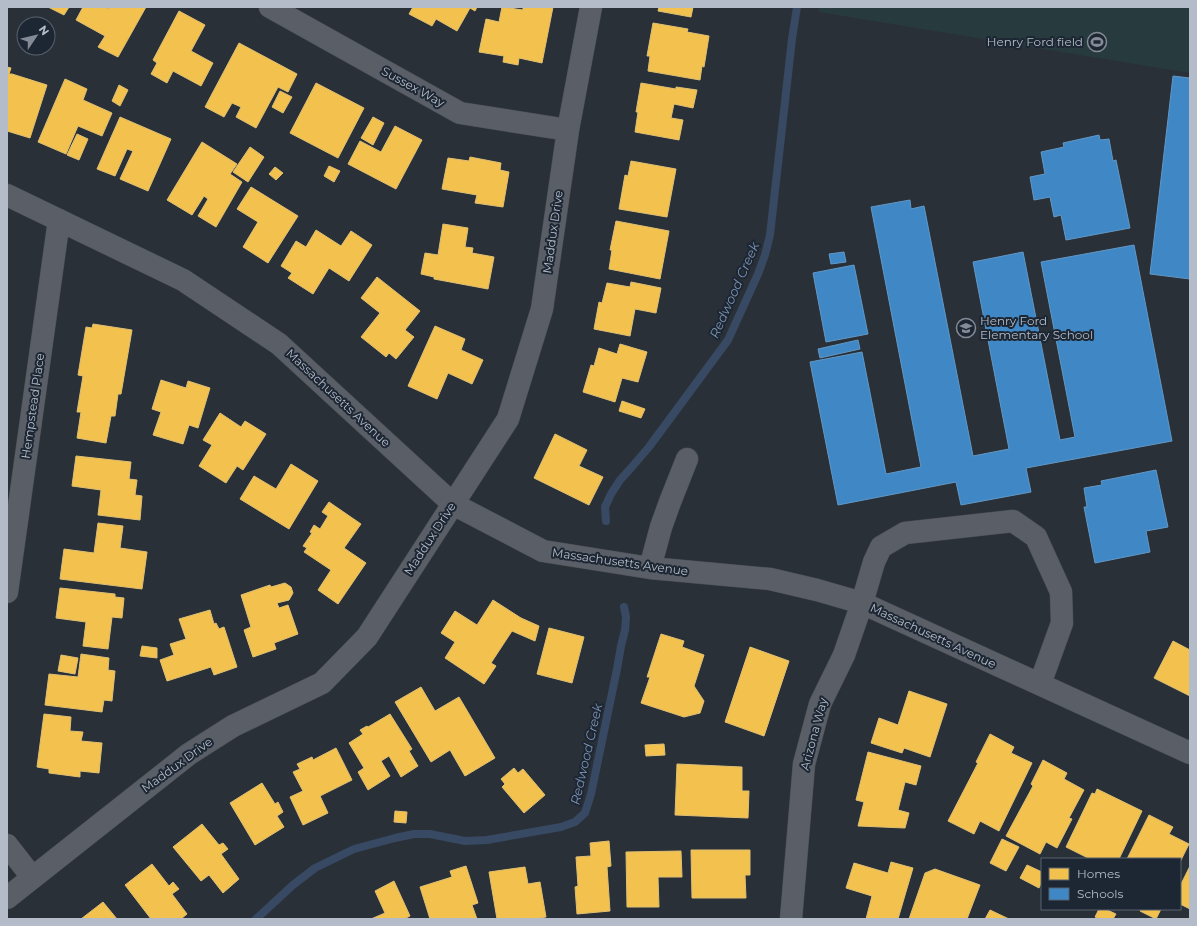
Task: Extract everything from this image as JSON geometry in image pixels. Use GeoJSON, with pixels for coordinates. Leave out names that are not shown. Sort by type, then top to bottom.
{"type":"FeatureCollection","features":[{"type":"Feature","properties":{"kind":"street","name":"Sussex Way"},"geometry":{"type":"LineString","coordinates":[[270,7],[460,113],[568,130]]}},
{"type":"Feature","properties":{"kind":"street","name":"Maddux Drive"},"geometry":{"type":"LineString","coordinates":[[7,898],[189,754],[233,726],[322,683],[367,636],[508,419],[542,309],[568,130],[591,7]]}},
{"type":"Feature","properties":{"kind":"street","name":"Massachusetts Avenue"},"geometry":{"type":"LineString","coordinates":[[7,195],[183,280],[279,344],[453,504],[543,551],[650,568],[770,579],[817,590],[862,603],[1190,753]]}},
{"type":"Feature","properties":{"kind":"street","name":"Hempstead Place"},"geometry":{"type":"LineString","coordinates":[[7,592],[59,220]]}},
{"type":"Feature","properties":{"kind":"street"},"geometry":{"type":"LineString","coordinates":[[650,568],[666,514],[687,459]]}},
{"type":"Feature","properties":{"kind":"street","name":"Arizona Way"},"geometry":{"type":"LineString","coordinates":[[791,919],[804,764],[820,704],[844,655],[874,562],[881,547],[905,533],[1013,521],[1036,537],[1061,592],[1062,623],[1040,684]]}},
{"type":"Feature","properties":{"kind":"street"},"geometry":{"type":"LineString","coordinates":[[7,845],[32,877]]}},
{"type":"Feature","properties":{"kind":"green space","name":"Henry Ford field"},"geometry":{"type":"Polygon","coordinates":[[[819,7],[1190,7],[1190,73],[819,12],[819,7]]]}},
{"type":"Feature","properties":{"kind":"building: Homes"},"geometry":{"type":"Polygon","coordinates":[[[48,7],[69,7],[64,15],[48,7]]]}},
{"type":"Feature","properties":{"kind":"building: Homes"},"geometry":{"type":"Polygon","coordinates":[[[83,7],[105,7],[108,9],[109,7],[146,7],[118,57],[98,47],[105,36],[76,20],[83,7]]]}},
{"type":"Feature","properties":{"kind":"building: Homes"},"geometry":{"type":"Polygon","coordinates":[[[413,7],[477,7],[475,11],[470,8],[457,31],[436,19],[432,26],[409,14],[413,7]]]}},
{"type":"Feature","properties":{"kind":"building: Homes"},"geometry":{"type":"Polygon","coordinates":[[[502,7],[523,10],[523,7],[553,7],[542,63],[519,58],[518,65],[503,62],[504,56],[479,52],[486,19],[499,22],[502,7]]]}},
{"type":"Feature","properties":{"kind":"building: Homes"},"geometry":{"type":"Polygon","coordinates":[[[659,7],[693,7],[691,17],[658,11],[659,7]]]}},
{"type":"Feature","properties":{"kind":"building: Homes"},"geometry":{"type":"Polygon","coordinates":[[[179,11],[205,25],[191,51],[213,63],[201,86],[173,71],[167,83],[151,74],[157,63],[153,60],[179,11]]]}},
{"type":"Feature","properties":{"kind":"building: Homes"},"geometry":{"type":"Polygon","coordinates":[[[653,23],[688,29],[687,32],[709,36],[704,67],[702,66],[700,80],[648,71],[650,56],[647,56],[653,23]]]}},
{"type":"Feature","properties":{"kind":"building: Homes"},"geometry":{"type":"Polygon","coordinates":[[[239,43],[297,74],[288,92],[278,87],[256,128],[236,117],[241,107],[232,103],[224,117],[205,107],[239,43]]]}},
{"type":"Feature","properties":{"kind":"building: Homes"},"geometry":{"type":"Polygon","coordinates":[[[7,67],[11,68],[9,74],[47,85],[30,138],[7,131],[7,67]]]}},
{"type":"Feature","properties":{"kind":"building: Homes"},"geometry":{"type":"Polygon","coordinates":[[[65,79],[87,89],[83,100],[112,113],[102,136],[78,126],[66,154],[38,142],[65,79]]]}},
{"type":"Feature","properties":{"kind":"building: Homes"},"geometry":{"type":"Polygon","coordinates":[[[316,83],[364,108],[338,158],[290,133],[316,83]]]}},
{"type":"Feature","properties":{"kind":"building: Homes"},"geometry":{"type":"Polygon","coordinates":[[[641,83],[676,89],[676,87],[697,90],[693,108],[674,104],[671,118],[683,120],[679,140],[635,132],[638,112],[636,112],[641,83]]]}},
{"type":"Feature","properties":{"kind":"building: Homes"},"geometry":{"type":"Polygon","coordinates":[[[119,85],[128,90],[120,106],[112,101],[119,85]]]}},
{"type":"Feature","properties":{"kind":"building: Homes"},"geometry":{"type":"Polygon","coordinates":[[[280,91],[292,97],[283,113],[272,107],[280,91]]]}},
{"type":"Feature","properties":{"kind":"building: Homes"},"geometry":{"type":"Polygon","coordinates":[[[120,117],[171,139],[148,191],[120,179],[133,151],[127,149],[115,176],[97,169],[120,117]]]}},
{"type":"Feature","properties":{"kind":"building: Homes"},"geometry":{"type":"Polygon","coordinates":[[[373,117],[384,123],[373,145],[361,138],[373,117]]]}},
{"type":"Feature","properties":{"kind":"building: Homes"},"geometry":{"type":"Polygon","coordinates":[[[395,126],[422,140],[396,189],[348,164],[360,141],[381,152],[395,126]]]}},
{"type":"Feature","properties":{"kind":"building: Homes"},"geometry":{"type":"Polygon","coordinates":[[[77,134],[88,139],[79,160],[67,155],[77,134]]]}},
{"type":"Feature","properties":{"kind":"building: Homes"},"geometry":{"type":"Polygon","coordinates":[[[202,142],[237,164],[230,174],[242,182],[216,227],[198,216],[208,199],[204,196],[192,215],[167,200],[202,142]]]}},
{"type":"Feature","properties":{"kind":"building: Homes"},"geometry":{"type":"Polygon","coordinates":[[[250,147],[264,157],[248,182],[233,172],[250,147]]]}},
{"type":"Feature","properties":{"kind":"building: Homes"},"geometry":{"type":"Polygon","coordinates":[[[470,157],[501,163],[500,170],[509,172],[503,207],[475,203],[477,195],[442,189],[448,158],[469,161],[470,157]]]}},
{"type":"Feature","properties":{"kind":"building: Homes"},"geometry":{"type":"Polygon","coordinates":[[[631,161],[676,169],[667,217],[619,209],[625,175],[628,176],[631,161]]]}},
{"type":"Feature","properties":{"kind":"building: Homes"},"geometry":{"type":"Polygon","coordinates":[[[329,166],[340,171],[334,182],[324,176],[329,166]]]}},
{"type":"Feature","properties":{"kind":"building: Homes"},"geometry":{"type":"Polygon","coordinates":[[[275,167],[283,173],[276,180],[269,174],[275,167]]]}},
{"type":"Feature","properties":{"kind":"building: Homes"},"geometry":{"type":"Polygon","coordinates":[[[251,187],[298,216],[268,263],[243,247],[258,222],[237,209],[251,187]]]}},
{"type":"Feature","properties":{"kind":"building: Homes"},"geometry":{"type":"Polygon","coordinates":[[[616,221],[669,231],[660,279],[609,269],[612,250],[610,250],[616,221]]]}},
{"type":"Feature","properties":{"kind":"building: Homes"},"geometry":{"type":"Polygon","coordinates":[[[443,224],[468,228],[465,247],[473,248],[472,253],[494,257],[488,289],[434,279],[434,277],[421,274],[425,253],[438,255],[443,224]]]}},
{"type":"Feature","properties":{"kind":"building: Homes"},"geometry":{"type":"Polygon","coordinates":[[[316,230],[341,246],[351,231],[372,245],[349,281],[329,268],[313,294],[288,278],[292,273],[281,266],[296,241],[306,247],[316,230]]]}},
{"type":"Feature","properties":{"kind":"building: Homes"},"geometry":{"type":"Polygon","coordinates":[[[377,277],[420,311],[405,330],[414,337],[396,359],[389,353],[386,357],[361,337],[380,313],[361,298],[377,277]]]}},
{"type":"Feature","properties":{"kind":"building: Homes"},"geometry":{"type":"Polygon","coordinates":[[[631,282],[661,288],[656,313],[635,309],[630,336],[594,329],[599,302],[602,303],[607,283],[630,287],[631,282]]]}},
{"type":"Feature","properties":{"kind":"building: Homes"},"geometry":{"type":"Polygon","coordinates":[[[93,324],[132,330],[121,394],[118,394],[115,416],[111,416],[106,443],[77,438],[81,412],[77,412],[83,376],[78,375],[86,327],[92,328],[93,324]]]}},
{"type":"Feature","properties":{"kind":"building: Homes"},"geometry":{"type":"Polygon","coordinates":[[[435,326],[465,339],[461,350],[483,360],[472,384],[448,373],[437,399],[408,386],[435,326]]]}},
{"type":"Feature","properties":{"kind":"building: Homes"},"geometry":{"type":"Polygon","coordinates":[[[620,344],[647,352],[638,382],[622,378],[615,402],[583,392],[591,365],[594,366],[599,348],[617,354],[620,344]]]}},
{"type":"Feature","properties":{"kind":"building: Homes"},"geometry":{"type":"Polygon","coordinates":[[[161,380],[186,388],[188,381],[210,388],[198,428],[189,425],[183,444],[153,435],[161,412],[152,409],[161,380]]]}},
{"type":"Feature","properties":{"kind":"building: Homes"},"geometry":{"type":"Polygon","coordinates":[[[622,401],[645,409],[641,418],[619,411],[622,401]]]}},
{"type":"Feature","properties":{"kind":"building: Homes"},"geometry":{"type":"Polygon","coordinates":[[[220,413],[241,427],[245,421],[266,434],[243,470],[237,466],[226,483],[199,466],[212,445],[203,440],[220,413]]]}},
{"type":"Feature","properties":{"kind":"building: Homes"},"geometry":{"type":"Polygon","coordinates":[[[555,434],[587,450],[579,466],[603,477],[589,505],[534,478],[555,434]]]}},
{"type":"Feature","properties":{"kind":"building: Homes"},"geometry":{"type":"Polygon","coordinates":[[[76,456],[131,462],[129,479],[137,480],[135,495],[142,496],[140,520],[98,515],[101,490],[72,486],[76,456]]]}},
{"type":"Feature","properties":{"kind":"building: Homes"},"geometry":{"type":"Polygon","coordinates":[[[291,464],[318,481],[289,529],[240,499],[254,476],[276,489],[291,464]]]}},
{"type":"Feature","properties":{"kind":"building: Homes"},"geometry":{"type":"Polygon","coordinates":[[[329,502],[361,524],[344,548],[366,563],[338,604],[318,590],[331,570],[304,552],[307,548],[303,546],[312,533],[310,532],[314,525],[320,529],[328,516],[322,512],[329,502]]]}},
{"type":"Feature","properties":{"kind":"building: Homes"},"geometry":{"type":"Polygon","coordinates":[[[98,523],[123,526],[120,548],[147,552],[142,589],[60,579],[64,549],[94,553],[98,523]]]}},
{"type":"Feature","properties":{"kind":"building: Homes"},"geometry":{"type":"Polygon","coordinates":[[[285,583],[291,587],[293,593],[289,600],[277,603],[279,608],[288,605],[298,634],[274,643],[276,649],[253,657],[244,630],[251,627],[241,595],[270,585],[271,587],[285,583]]]}},
{"type":"Feature","properties":{"kind":"building: Homes"},"geometry":{"type":"Polygon","coordinates":[[[60,588],[115,594],[115,597],[124,598],[122,618],[112,617],[108,649],[83,646],[86,622],[56,618],[60,588]]]}},
{"type":"Feature","properties":{"kind":"building: Homes"},"geometry":{"type":"Polygon","coordinates":[[[493,600],[521,618],[539,626],[535,641],[512,631],[491,663],[496,666],[484,684],[445,658],[455,642],[441,633],[455,611],[477,625],[493,600]]]}},
{"type":"Feature","properties":{"kind":"building: Homes"},"geometry":{"type":"Polygon","coordinates":[[[210,610],[214,624],[216,623],[219,629],[224,627],[237,667],[214,675],[211,667],[167,681],[160,660],[174,655],[170,644],[186,639],[179,619],[210,610]]]}},
{"type":"Feature","properties":{"kind":"building: Homes"},"geometry":{"type":"Polygon","coordinates":[[[549,628],[584,637],[572,683],[537,674],[549,628]]]}},
{"type":"Feature","properties":{"kind":"building: Homes"},"geometry":{"type":"Polygon","coordinates":[[[661,634],[684,641],[682,647],[704,655],[694,686],[704,701],[700,713],[684,717],[641,703],[650,677],[647,677],[661,634]]]}},
{"type":"Feature","properties":{"kind":"building: Homes"},"geometry":{"type":"Polygon","coordinates":[[[1173,641],[1190,650],[1190,696],[1154,678],[1173,641]]]}},
{"type":"Feature","properties":{"kind":"building: Homes"},"geometry":{"type":"Polygon","coordinates":[[[142,646],[157,648],[157,658],[140,656],[142,646]]]}},
{"type":"Feature","properties":{"kind":"building: Homes"},"geometry":{"type":"Polygon","coordinates":[[[750,647],[789,661],[764,736],[725,722],[750,647]]]}},
{"type":"Feature","properties":{"kind":"building: Homes"},"geometry":{"type":"Polygon","coordinates":[[[81,654],[109,658],[108,670],[115,671],[112,701],[104,700],[102,712],[45,705],[49,674],[78,677],[81,654]]]}},
{"type":"Feature","properties":{"kind":"building: Homes"},"geometry":{"type":"Polygon","coordinates":[[[61,655],[78,658],[75,674],[58,671],[61,655]]]}},
{"type":"Feature","properties":{"kind":"building: Homes"},"geometry":{"type":"Polygon","coordinates":[[[421,687],[435,711],[459,697],[495,758],[465,776],[450,750],[431,762],[395,702],[421,687]]]}},
{"type":"Feature","properties":{"kind":"building: Homes"},"geometry":{"type":"Polygon","coordinates":[[[909,691],[947,704],[930,757],[904,748],[902,753],[871,743],[879,718],[898,725],[909,691]]]}},
{"type":"Feature","properties":{"kind":"building: Homes"},"geometry":{"type":"Polygon","coordinates":[[[44,714],[71,717],[70,731],[83,732],[81,741],[102,743],[99,773],[80,771],[80,777],[49,773],[49,769],[37,767],[44,714]]]}},
{"type":"Feature","properties":{"kind":"building: Homes"},"geometry":{"type":"Polygon","coordinates":[[[390,714],[412,749],[409,751],[418,766],[401,777],[389,756],[381,761],[390,776],[368,790],[358,772],[364,768],[349,743],[363,734],[360,730],[390,714]]]}},
{"type":"Feature","properties":{"kind":"building: Homes"},"geometry":{"type":"Polygon","coordinates":[[[990,734],[1014,747],[1011,753],[1032,763],[999,831],[980,821],[974,834],[948,821],[978,763],[976,762],[990,734]]]}},
{"type":"Feature","properties":{"kind":"building: Homes"},"geometry":{"type":"Polygon","coordinates":[[[664,744],[665,755],[646,756],[645,745],[664,744]]]}},
{"type":"Feature","properties":{"kind":"building: Homes"},"geometry":{"type":"Polygon","coordinates":[[[336,748],[352,780],[320,796],[328,813],[303,825],[290,797],[303,791],[293,772],[300,769],[297,764],[312,757],[313,760],[336,748]]]}},
{"type":"Feature","properties":{"kind":"building: Homes"},"geometry":{"type":"Polygon","coordinates":[[[868,752],[921,766],[916,785],[905,782],[898,810],[909,813],[905,828],[858,826],[864,802],[856,800],[868,752]]]}},
{"type":"Feature","properties":{"kind":"building: Homes"},"geometry":{"type":"Polygon","coordinates":[[[1043,760],[1067,773],[1064,779],[1084,790],[1069,818],[1072,819],[1057,848],[1046,842],[1040,854],[1006,836],[1033,786],[1031,784],[1043,760]]]}},
{"type":"Feature","properties":{"kind":"building: Homes"},"geometry":{"type":"Polygon","coordinates":[[[677,764],[742,767],[742,791],[749,791],[748,818],[675,815],[677,764]]]}},
{"type":"Feature","properties":{"kind":"building: Homes"},"geometry":{"type":"Polygon","coordinates":[[[514,768],[518,773],[523,769],[545,795],[524,813],[502,787],[505,784],[501,779],[514,768]]]}},
{"type":"Feature","properties":{"kind":"building: Homes"},"geometry":{"type":"Polygon","coordinates":[[[262,783],[275,804],[278,802],[283,812],[277,816],[284,827],[255,845],[230,803],[262,783]]]}},
{"type":"Feature","properties":{"kind":"building: Homes"},"geometry":{"type":"Polygon","coordinates":[[[1097,789],[1142,811],[1119,858],[1088,858],[1066,847],[1092,793],[1095,794],[1097,789]]]}},
{"type":"Feature","properties":{"kind":"building: Homes"},"geometry":{"type":"Polygon","coordinates":[[[395,811],[407,812],[406,823],[394,822],[395,811]]]}},
{"type":"Feature","properties":{"kind":"building: Homes"},"geometry":{"type":"Polygon","coordinates":[[[1149,815],[1173,827],[1169,834],[1189,844],[1181,860],[1181,858],[1128,858],[1149,815]]]}},
{"type":"Feature","properties":{"kind":"building: Homes"},"geometry":{"type":"Polygon","coordinates":[[[202,824],[219,845],[223,843],[228,849],[221,854],[239,879],[223,893],[209,875],[201,881],[173,847],[202,824]]]}},
{"type":"Feature","properties":{"kind":"building: Homes"},"geometry":{"type":"Polygon","coordinates":[[[1002,839],[1019,847],[1006,871],[990,863],[1002,839]]]}},
{"type":"Feature","properties":{"kind":"building: Homes"},"geometry":{"type":"Polygon","coordinates":[[[609,841],[611,866],[607,867],[610,911],[577,914],[575,887],[578,886],[576,857],[591,856],[590,843],[609,841]]]}},
{"type":"Feature","properties":{"kind":"building: Homes"},"geometry":{"type":"Polygon","coordinates":[[[691,850],[750,850],[750,875],[745,875],[746,898],[692,898],[691,850]]]}},
{"type":"Feature","properties":{"kind":"building: Homes"},"geometry":{"type":"Polygon","coordinates":[[[681,851],[682,877],[658,877],[659,907],[627,907],[626,852],[681,851]]]}},
{"type":"Feature","properties":{"kind":"building: Homes"},"geometry":{"type":"Polygon","coordinates":[[[891,862],[913,868],[898,919],[866,919],[872,896],[846,888],[854,863],[888,873],[891,862]]]}},
{"type":"Feature","properties":{"kind":"building: Homes"},"geometry":{"type":"Polygon","coordinates":[[[152,864],[169,886],[173,882],[179,889],[172,894],[187,914],[181,919],[164,919],[162,917],[160,919],[151,919],[125,885],[152,864]]]}},
{"type":"Feature","properties":{"kind":"building: Homes"},"geometry":{"type":"Polygon","coordinates":[[[1027,865],[1041,872],[1041,883],[1039,888],[1020,878],[1027,865]]]}},
{"type":"Feature","properties":{"kind":"building: Homes"},"geometry":{"type":"Polygon","coordinates":[[[466,866],[478,903],[472,905],[477,919],[430,919],[420,887],[452,877],[450,871],[466,866]]]}},
{"type":"Feature","properties":{"kind":"building: Homes"},"geometry":{"type":"Polygon","coordinates":[[[1190,866],[1190,909],[1181,904],[1181,884],[1190,866]]]}},
{"type":"Feature","properties":{"kind":"building: Homes"},"geometry":{"type":"Polygon","coordinates":[[[525,867],[528,884],[540,882],[546,917],[533,919],[497,919],[489,872],[525,867]]]}},
{"type":"Feature","properties":{"kind":"building: Homes"},"geometry":{"type":"Polygon","coordinates":[[[935,869],[980,885],[967,919],[909,919],[925,873],[935,869]]]}},
{"type":"Feature","properties":{"kind":"building: Homes"},"geometry":{"type":"Polygon","coordinates":[[[394,881],[410,916],[404,919],[371,919],[385,913],[375,891],[394,881]]]}},
{"type":"Feature","properties":{"kind":"building: Homes"},"geometry":{"type":"Polygon","coordinates":[[[103,902],[117,919],[81,919],[103,902]]]}},
{"type":"Feature","properties":{"kind":"building: Homes"},"geometry":{"type":"Polygon","coordinates":[[[990,910],[1009,919],[985,919],[990,910]]]}},
{"type":"Feature","properties":{"kind":"building: Homes"},"geometry":{"type":"Polygon","coordinates":[[[1098,910],[1107,910],[1116,914],[1113,919],[1099,919],[1095,917],[1098,910]]]}},
{"type":"Feature","properties":{"kind":"building: Homes"},"geometry":{"type":"Polygon","coordinates":[[[1140,910],[1160,910],[1156,919],[1140,910]]]}},
{"type":"Feature","properties":{"kind":"building: Schools"},"geometry":{"type":"Polygon","coordinates":[[[1173,76],[1190,78],[1190,279],[1150,274],[1173,76]]]}},
{"type":"Feature","properties":{"kind":"building: Schools"},"geometry":{"type":"Polygon","coordinates":[[[1099,135],[1100,140],[1109,139],[1113,161],[1116,160],[1130,228],[1066,240],[1061,215],[1054,217],[1050,197],[1034,200],[1030,177],[1045,174],[1041,152],[1064,147],[1063,143],[1099,135]]]}},
{"type":"Feature","properties":{"kind":"building: Schools"},"geometry":{"type":"Polygon","coordinates":[[[910,200],[911,209],[924,206],[973,456],[1009,449],[973,262],[1023,252],[1060,440],[1075,437],[1041,262],[1134,245],[1172,441],[1026,468],[1031,492],[961,505],[956,482],[838,505],[810,362],[862,352],[886,474],[921,467],[871,207],[910,200]]]}},
{"type":"Feature","properties":{"kind":"building: Schools"},"geometry":{"type":"Polygon","coordinates":[[[844,252],[846,262],[831,264],[829,254],[844,252]]]}},
{"type":"Feature","properties":{"kind":"building: Schools"},"geometry":{"type":"Polygon","coordinates":[[[854,265],[868,334],[826,342],[813,273],[854,265]]]}},
{"type":"Feature","properties":{"kind":"building: Schools"},"geometry":{"type":"Polygon","coordinates":[[[858,340],[860,349],[820,358],[818,349],[858,340]]]}},
{"type":"Feature","properties":{"kind":"building: Schools"},"geometry":{"type":"Polygon","coordinates":[[[1156,470],[1168,527],[1146,531],[1150,552],[1095,563],[1084,507],[1087,507],[1084,488],[1102,485],[1101,481],[1156,470]]]}},
{"type":"Feature","properties":{"kind":"waterway","name":"Redwood Creek"},"geometry":{"type":"LineString","coordinates":[[606,521],[605,507],[611,494],[620,480],[649,447],[728,340],[758,274],[770,235],[792,39],[797,7]]}},
{"type":"Feature","properties":{"kind":"waterway","name":"Redwood Creek"},"geometry":{"type":"LineString","coordinates":[[256,919],[293,885],[315,868],[354,849],[414,834],[430,834],[465,841],[487,840],[561,827],[575,822],[585,813],[591,794],[625,630],[626,617],[624,607]]}},
{"type":"Feature","properties":{"kind":"place","name":"Henry Ford field"},"geometry":{"type":"Point","coordinates":[1097,42]}},
{"type":"Feature","properties":{"kind":"place","name":"Henry Ford Elementary School"},"geometry":{"type":"Point","coordinates":[966,328]}}]}
